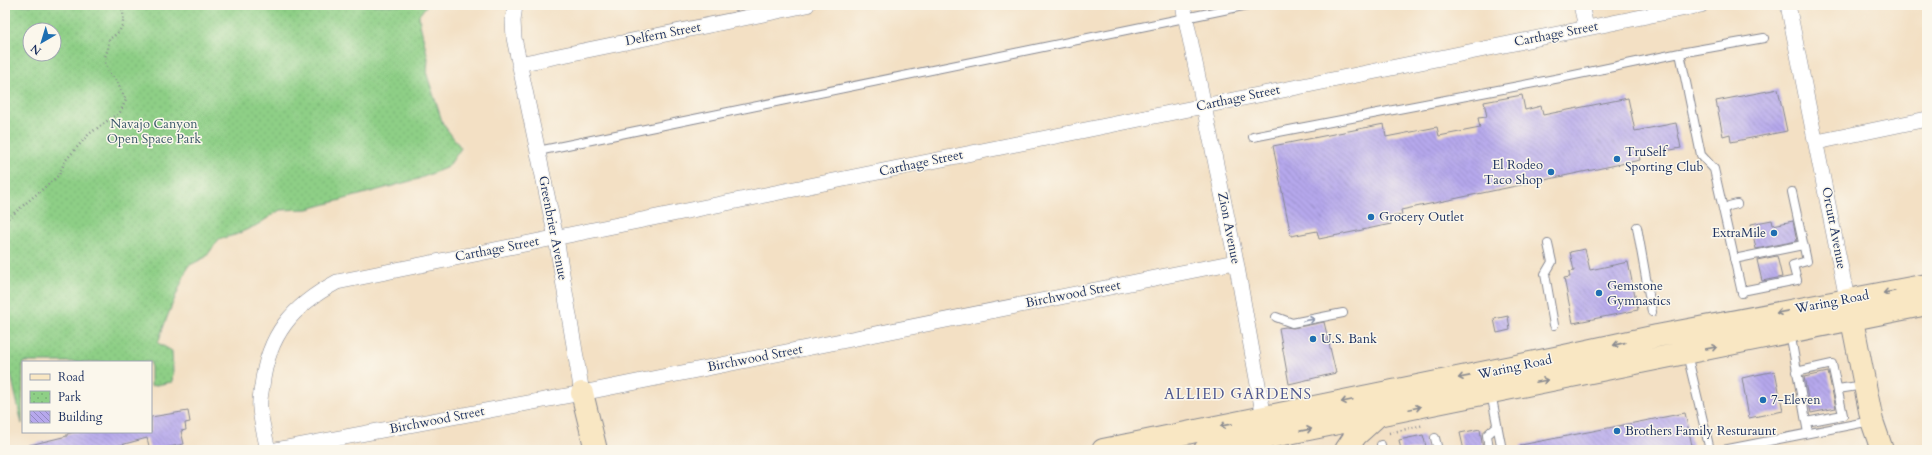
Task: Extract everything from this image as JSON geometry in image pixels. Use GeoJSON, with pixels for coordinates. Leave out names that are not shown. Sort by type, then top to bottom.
{"type":"FeatureCollection","features":[{"type":"Feature","properties":{"kind":"main road","name":"Waring Road"},"geometry":{"type":"LineString","coordinates":[[1205,450],[1269,435],[1555,358],[1657,336],[1927,285]]}},
{"type":"Feature","properties":{"kind":"main road","name":"Orcutt Avenue"},"geometry":{"type":"LineString","coordinates":[[1847,299],[1872,421],[1882,450]]}},
{"type":"Feature","properties":{"kind":"main road","name":"Waring Road"},"geometry":{"type":"LineString","coordinates":[[1103,450],[1383,424],[1490,392],[1927,304]]}},
{"type":"Feature","properties":{"kind":"main road","name":"Greenbrier Avenue"},"geometry":{"type":"LineString","coordinates":[[582,393],[596,450]]}},
{"type":"Feature","properties":{"kind":"main road"},"geometry":{"type":"LineString","coordinates":[[1346,450],[1356,435],[1383,424]]}},
{"type":"Feature","properties":{"kind":"street","name":"Greenbrier Avenue"},"geometry":{"type":"LineString","coordinates":[[515,5],[513,21],[514,38],[556,238],[582,393]]}},
{"type":"Feature","properties":{"kind":"street","name":"Delfern Street"},"geometry":{"type":"LineString","coordinates":[[519,64],[807,5]]}},
{"type":"Feature","properties":{"kind":"street"},"geometry":{"type":"LineString","coordinates":[[1581,5],[1586,27]]}},
{"type":"Feature","properties":{"kind":"street","name":"Carthage Street"},"geometry":{"type":"LineString","coordinates":[[268,450],[260,407],[264,366],[277,333],[291,315],[324,288],[337,282],[497,248],[556,238],[1700,5]]}},
{"type":"Feature","properties":{"kind":"street","name":"Orcutt Avenue"},"geometry":{"type":"LineString","coordinates":[[1788,5],[1817,142],[1847,299]]}},
{"type":"Feature","properties":{"kind":"street","name":"Zion Avenue"},"geometry":{"type":"LineString","coordinates":[[1184,11],[1236,262],[1269,435]]}},
{"type":"Feature","properties":{"kind":"street"},"geometry":{"type":"LineString","coordinates":[[1817,142],[1927,119]]}},
{"type":"Feature","properties":{"kind":"street","name":"Birchwood Street"},"geometry":{"type":"LineString","coordinates":[[275,450],[582,393],[1236,262]]}},
{"type":"Feature","properties":{"kind":"lane"},"geometry":{"type":"LineString","coordinates":[[538,151],[1184,11],[1248,5]]}},
{"type":"Feature","properties":{"kind":"lane"},"geometry":{"type":"LineString","coordinates":[[1254,137],[1560,78],[1680,53],[1764,38]]}},
{"type":"Feature","properties":{"kind":"lane"},"geometry":{"type":"LineString","coordinates":[[1680,53],[1701,155],[1714,169],[1742,292],[1797,280],[1793,265],[1807,261],[1792,192]]}},
{"type":"Feature","properties":{"kind":"lane"},"geometry":{"type":"LineString","coordinates":[[1723,210],[1729,206],[1737,204]]}},
{"type":"Feature","properties":{"kind":"lane"},"geometry":{"type":"LineString","coordinates":[[1637,227],[1652,312]]}},
{"type":"Feature","properties":{"kind":"lane"},"geometry":{"type":"LineString","coordinates":[[1548,244],[1552,262],[1545,274],[1554,324]]}},
{"type":"Feature","properties":{"kind":"lane"},"geometry":{"type":"LineString","coordinates":[[1734,259],[1803,244]]}},
{"type":"Feature","properties":{"kind":"lane"},"geometry":{"type":"LineString","coordinates":[[1276,317],[1292,323],[1343,314]]}},
{"type":"Feature","properties":{"kind":"lane"},"geometry":{"type":"LineString","coordinates":[[1790,332],[1808,433]]}},
{"type":"Feature","properties":{"kind":"lane"},"geometry":{"type":"LineString","coordinates":[[1687,353],[1710,450]]}},
{"type":"Feature","properties":{"kind":"lane"},"geometry":{"type":"LineString","coordinates":[[1796,372],[1832,364],[1838,390],[1842,415],[1806,422]]}},
{"type":"Feature","properties":{"kind":"lane"},"geometry":{"type":"LineString","coordinates":[[1838,390],[1864,385]]}},
{"type":"Feature","properties":{"kind":"lane"},"geometry":{"type":"LineString","coordinates":[[1490,392],[1502,450]]}},
{"type":"Feature","properties":{"kind":"lane"},"geometry":{"type":"LineString","coordinates":[[1723,450],[1872,421]]}},
{"type":"Feature","properties":{"kind":"lane"},"geometry":{"type":"LineString","coordinates":[[1489,450],[1487,435],[1497,426]]}},
{"type":"Feature","properties":{"kind":"lane"},"geometry":{"type":"LineString","coordinates":[[1435,438],[1438,450]]}},
{"type":"Feature","properties":{"kind":"path"},"geometry":{"type":"LineString","coordinates":[[5,221],[60,175],[65,161],[89,134],[120,112],[126,100],[116,80],[109,73],[104,60],[108,49],[109,39],[118,34],[125,18],[122,5]]}},
{"type":"Feature","properties":{"kind":"path"},"geometry":{"type":"LineString","coordinates":[[1383,424],[1424,425]]}},
{"type":"Feature","properties":{"kind":"green space","name":"Navajo Canyon Open Space Park"},"geometry":{"type":"Polygon","coordinates":[[[5,5],[427,5],[419,15],[428,58],[427,75],[443,124],[461,148],[448,167],[418,179],[308,209],[280,210],[257,225],[235,235],[219,239],[206,257],[188,266],[161,333],[158,343],[172,351],[172,382],[152,386],[152,361],[22,361],[22,424],[11,375],[5,361],[5,5]]]}},
{"type":"Feature","properties":{"kind":"building"},"geometry":{"type":"Polygon","coordinates":[[[1778,89],[1787,131],[1731,142],[1730,134],[1723,136],[1716,101],[1778,89]]]}},
{"type":"Feature","properties":{"kind":"building"},"geometry":{"type":"Polygon","coordinates":[[[1522,95],[1525,110],[1541,106],[1543,115],[1628,98],[1635,131],[1676,123],[1681,148],[1639,156],[1640,160],[1401,210],[1402,215],[1390,217],[1391,224],[1319,239],[1317,231],[1291,236],[1273,146],[1384,124],[1386,137],[1437,127],[1439,136],[1480,128],[1478,118],[1487,117],[1484,102],[1522,95]]]}},
{"type":"Feature","properties":{"kind":"building","name":"ExtraMile"},"geometry":{"type":"Polygon","coordinates":[[[1772,220],[1773,225],[1793,221],[1797,241],[1756,249],[1751,224],[1772,220]]]}},
{"type":"Feature","properties":{"kind":"building"},"geometry":{"type":"Polygon","coordinates":[[[1585,249],[1590,270],[1628,262],[1638,310],[1573,323],[1564,278],[1570,277],[1569,272],[1574,271],[1570,252],[1585,249]]]}},
{"type":"Feature","properties":{"kind":"building"},"geometry":{"type":"Polygon","coordinates":[[[1777,256],[1782,277],[1762,281],[1757,260],[1777,256]]]}},
{"type":"Feature","properties":{"kind":"building"},"geometry":{"type":"Polygon","coordinates":[[[1508,316],[1510,330],[1497,333],[1494,319],[1508,316]]]}},
{"type":"Feature","properties":{"kind":"building"},"geometry":{"type":"Polygon","coordinates":[[[1324,322],[1336,373],[1289,384],[1279,328],[1293,328],[1324,322]]]}},
{"type":"Feature","properties":{"kind":"building"},"geometry":{"type":"Polygon","coordinates":[[[1775,371],[1783,411],[1749,418],[1742,378],[1775,371]]]}},
{"type":"Feature","properties":{"kind":"building"},"geometry":{"type":"Polygon","coordinates":[[[1828,372],[1836,408],[1811,413],[1804,377],[1828,372]]]}},
{"type":"Feature","properties":{"kind":"building"},"geometry":{"type":"Polygon","coordinates":[[[188,411],[190,422],[185,423],[186,430],[181,431],[184,444],[164,448],[165,450],[150,450],[147,438],[117,446],[117,450],[26,450],[26,446],[67,436],[67,434],[70,433],[152,433],[152,417],[188,411]]]}},
{"type":"Feature","properties":{"kind":"building"},"geometry":{"type":"Polygon","coordinates":[[[1685,413],[1693,450],[1521,450],[1521,445],[1685,413]]]}},
{"type":"Feature","properties":{"kind":"building"},"geometry":{"type":"Polygon","coordinates":[[[1480,429],[1483,450],[1464,450],[1460,433],[1480,429]]]}},
{"type":"Feature","properties":{"kind":"building"},"geometry":{"type":"Polygon","coordinates":[[[1423,435],[1427,450],[1401,450],[1399,440],[1423,435]]]}},
{"type":"Feature","properties":{"kind":"place","name":"TruSelf Sporting Club"},"geometry":{"type":"Point","coordinates":[1617,159]}},
{"type":"Feature","properties":{"kind":"place","name":"El Rodeo Taco Shop"},"geometry":{"type":"Point","coordinates":[1551,172]}},
{"type":"Feature","properties":{"kind":"place","name":"Grocery Outlet"},"geometry":{"type":"Point","coordinates":[1371,217]}},
{"type":"Feature","properties":{"kind":"place","name":"ExtraMile"},"geometry":{"type":"Point","coordinates":[1774,233]}},
{"type":"Feature","properties":{"kind":"place","name":"Gemstone Gymnastics"},"geometry":{"type":"Point","coordinates":[1599,293]}},
{"type":"Feature","properties":{"kind":"place","name":"U.S. Bank"},"geometry":{"type":"Point","coordinates":[1313,339]}},
{"type":"Feature","properties":{"kind":"place","name":"7-Eleven"},"geometry":{"type":"Point","coordinates":[1763,400]}},
{"type":"Feature","properties":{"kind":"place","name":"Brothers Family Resturaunt"},"geometry":{"type":"Point","coordinates":[1617,431]}},
{"type":"Feature","properties":{"kind":"district","name":"ALLIED GARDENS"},"geometry":{"type":"Point","coordinates":[1238,394]}}]}
